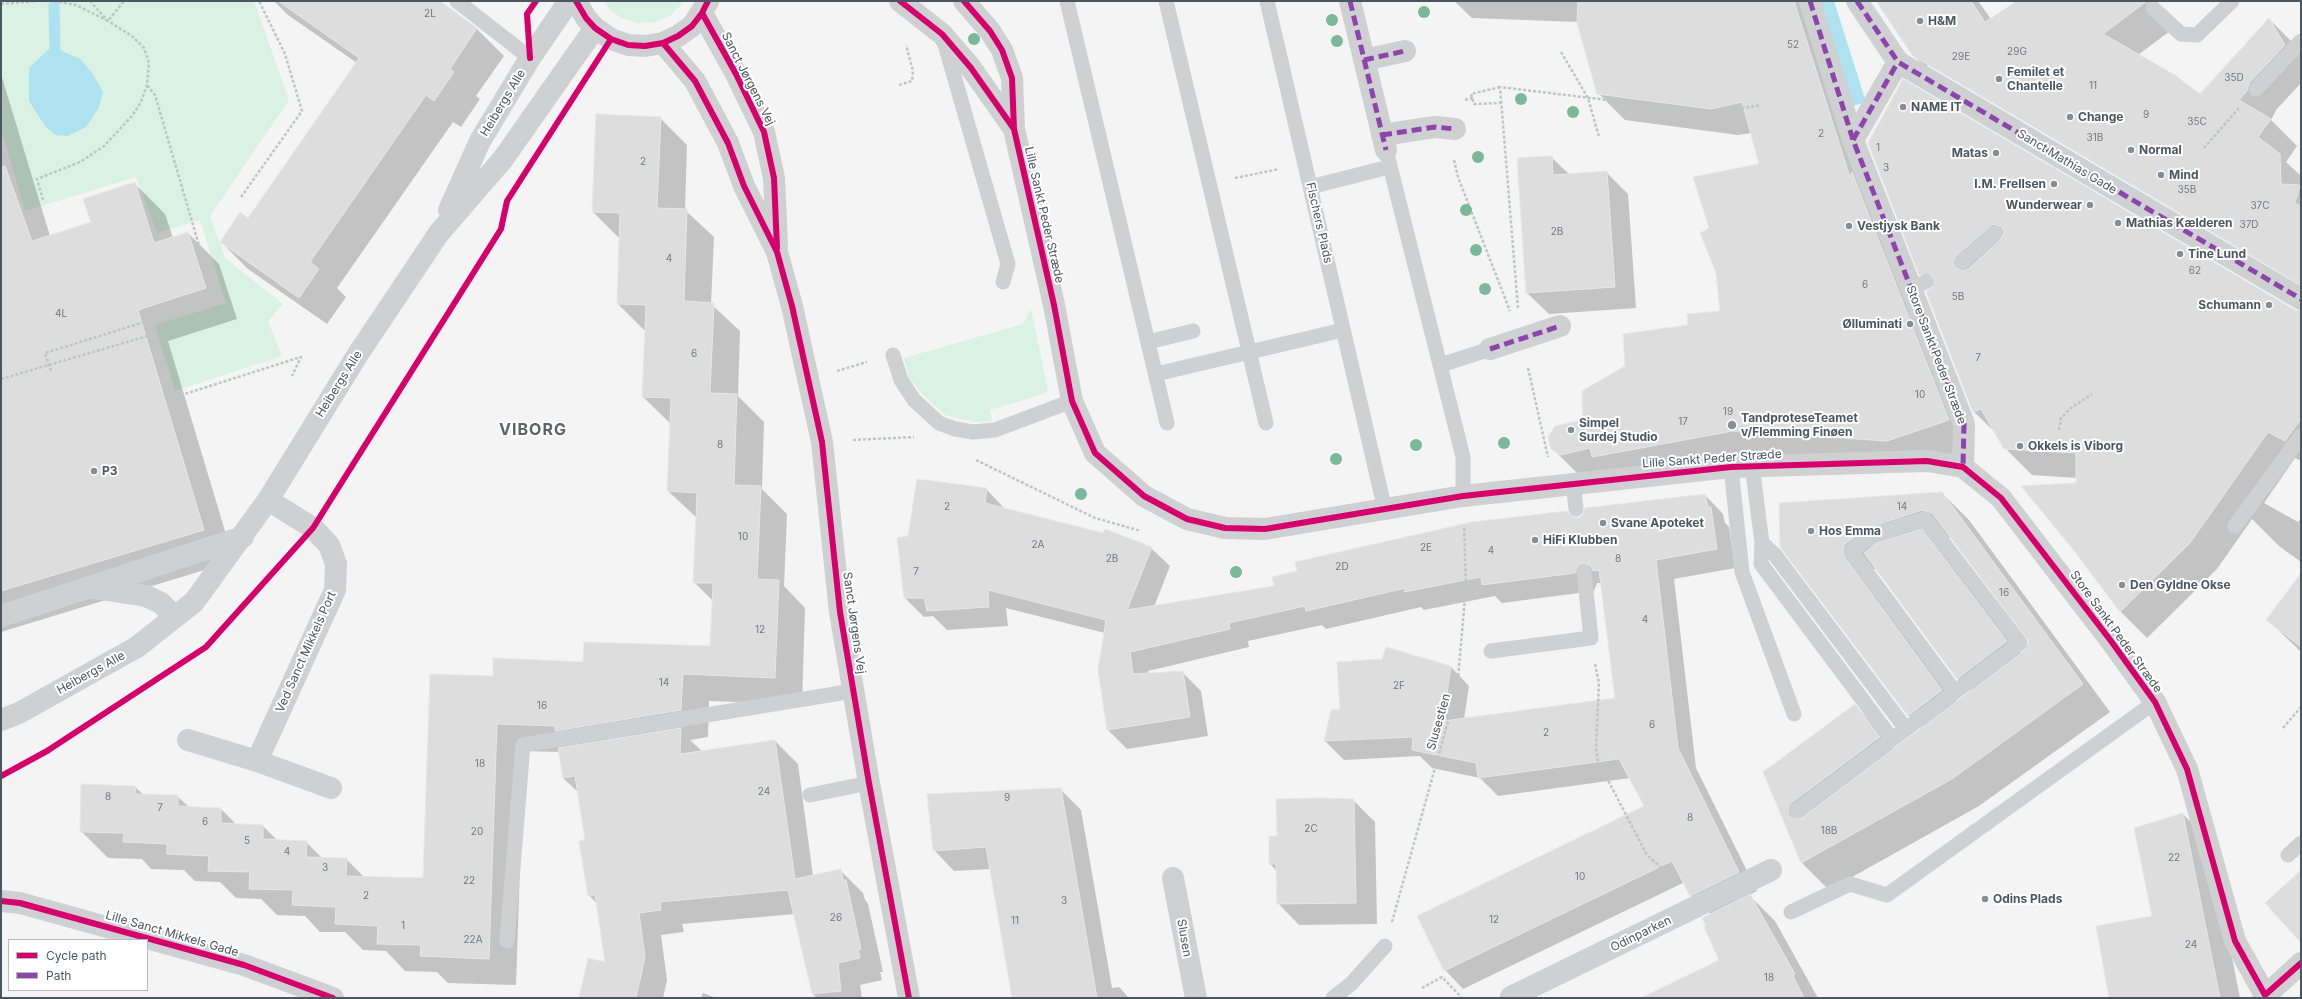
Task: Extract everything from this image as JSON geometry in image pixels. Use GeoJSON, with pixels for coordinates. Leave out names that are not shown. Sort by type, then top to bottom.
{"type":"FeatureCollection","features":[{"type":"Feature","properties":{"kind":"main road","name":"Lille Sanct Mikkels Gade"},"geometry":{"type":"LineString","coordinates":[[1,901],[20,903],[244,966],[333,998]]}},
{"type":"Feature","properties":{"kind":"street","name":"Heibergs Alle"},"geometry":{"type":"LineString","coordinates":[[439,234],[480,141],[530,58],[570,1]]}},
{"type":"Feature","properties":{"kind":"street"},"geometry":{"type":"LineString","coordinates":[[576,1],[586,18],[595,28],[611,39],[628,45],[645,46],[663,43],[678,36],[692,26],[705,7]]}},
{"type":"Feature","properties":{"kind":"street","name":"Lille Sankt Peder Stræde"},"geometry":{"type":"LineString","coordinates":[[964,1],[984,22],[1002,50],[1012,78],[1014,129],[1054,305],[1072,401],[1095,453],[1144,496],[1187,519],[1225,528],[1265,529],[1463,496],[1742,466],[1927,461],[1963,467]]}},
{"type":"Feature","properties":{"kind":"street"},"geometry":{"type":"LineString","coordinates":[[1350,1],[1386,151],[1451,128]]}},
{"type":"Feature","properties":{"kind":"street","name":"Store Sankt Peder Stræde"},"geometry":{"type":"LineString","coordinates":[[1810,1],[1853,140],[1919,285],[1964,424],[1963,467],[2001,498],[2111,641],[2154,702],[2187,769],[2235,941],[2265,997]]}},
{"type":"Feature","properties":{"kind":"street","name":"Sanct Mathias Gade"},"geometry":{"type":"LineString","coordinates":[[1857,1],[1898,62],[2301,299]]}},
{"type":"Feature","properties":{"kind":"street","name":"Lille Sankt Peder Stræde"},"geometry":{"type":"LineString","coordinates":[[908,3],[942,34],[971,68],[1014,129]]}},
{"type":"Feature","properties":{"kind":"street","name":"Sanct Jørgens Vej"},"geometry":{"type":"LineString","coordinates":[[705,7],[764,132],[774,178],[777,252]]}},
{"type":"Feature","properties":{"kind":"street","name":"Heibergs Alle"},"geometry":{"type":"LineString","coordinates":[[1,720],[19,713],[137,647],[194,602],[243,537],[268,500],[358,354],[439,234],[503,159],[595,28]]}},
{"type":"Feature","properties":{"kind":"street","name":"Sanct Jørgens Vej"},"geometry":{"type":"LineString","coordinates":[[663,43],[695,81],[728,143],[744,186],[777,252],[792,306],[822,442],[840,612],[869,783],[909,998]]}},
{"type":"Feature","properties":{"kind":"street"},"geometry":{"type":"LineString","coordinates":[[1364,60],[1405,51]]}},
{"type":"Feature","properties":{"kind":"street"},"geometry":{"type":"LineString","coordinates":[[1853,140],[1898,62]]}},
{"type":"Feature","properties":{"kind":"street"},"geometry":{"type":"LineString","coordinates":[[1490,349],[1560,326]]}},
{"type":"Feature","properties":{"kind":"street","name":"Ved Sanct Mikkels Port"},"geometry":{"type":"LineString","coordinates":[[257,760],[335,590],[336,564],[329,545],[313,528],[268,500]]}},
{"type":"Feature","properties":{"kind":"street"},"geometry":{"type":"LineString","coordinates":[[1,616],[243,537]]}},
{"type":"Feature","properties":{"kind":"street"},"geometry":{"type":"LineString","coordinates":[[89,587],[146,596],[161,603],[175,617]]}},
{"type":"Feature","properties":{"kind":"street"},"geometry":{"type":"LineString","coordinates":[[188,740],[257,760],[331,788]]}},
{"type":"Feature","properties":{"kind":"street","name":"Odinparken"},"geometry":{"type":"LineString","coordinates":[[1511,997],[1771,870]]}},
{"type":"Feature","properties":{"kind":"street","name":"Slusen"},"geometry":{"type":"LineString","coordinates":[[1173,878],[1196,998]]}},
{"type":"Feature","properties":{"kind":"street"},"geometry":{"type":"LineString","coordinates":[[2265,997],[2301,963]]}},
{"type":"Feature","properties":{"kind":"lane"},"geometry":{"type":"LineString","coordinates":[[457,1],[530,58]]}},
{"type":"Feature","properties":{"kind":"lane"},"geometry":{"type":"LineString","coordinates":[[1067,1],[1167,423]]}},
{"type":"Feature","properties":{"kind":"lane"},"geometry":{"type":"LineString","coordinates":[[1166,1],[1266,423]]}},
{"type":"Feature","properties":{"kind":"lane","name":"Fischers Plads"},"geometry":{"type":"LineString","coordinates":[[1267,1],[1385,510]]}},
{"type":"Feature","properties":{"kind":"lane"},"geometry":{"type":"LineString","coordinates":[[2152,8],[2181,34],[2197,35],[2232,1]]}},
{"type":"Feature","properties":{"kind":"lane"},"geometry":{"type":"LineString","coordinates":[[942,34],[1008,264],[1003,282]]}},
{"type":"Feature","properties":{"kind":"lane"},"geometry":{"type":"LineString","coordinates":[[2256,89],[2301,41]]}},
{"type":"Feature","properties":{"kind":"lane"},"geometry":{"type":"LineString","coordinates":[[1310,187],[1386,151],[1463,456],[1463,496]]}},
{"type":"Feature","properties":{"kind":"lane"},"geometry":{"type":"LineString","coordinates":[[1962,262],[1995,233]]}},
{"type":"Feature","properties":{"kind":"lane"},"geometry":{"type":"LineString","coordinates":[[1156,374],[1343,330]]}},
{"type":"Feature","properties":{"kind":"lane"},"geometry":{"type":"LineString","coordinates":[[1148,342],[1193,331]]}},
{"type":"Feature","properties":{"kind":"lane"},"geometry":{"type":"LineString","coordinates":[[1441,365],[1490,349]]}},
{"type":"Feature","properties":{"kind":"lane"},"geometry":{"type":"LineString","coordinates":[[893,355],[901,380],[914,400],[939,422],[955,429],[973,432],[1007,427],[1072,401]]}},
{"type":"Feature","properties":{"kind":"lane"},"geometry":{"type":"LineString","coordinates":[[2235,526],[2301,436]]}},
{"type":"Feature","properties":{"kind":"lane"},"geometry":{"type":"LineString","coordinates":[[1742,466],[1762,543],[1761,564],[1892,739]]}},
{"type":"Feature","properties":{"kind":"lane"},"geometry":{"type":"LineString","coordinates":[[1742,466],[1742,572],[1794,714]]}},
{"type":"Feature","properties":{"kind":"lane"},"geometry":{"type":"LineString","coordinates":[[1564,484],[1576,510]]}},
{"type":"Feature","properties":{"kind":"lane"},"geometry":{"type":"LineString","coordinates":[[1796,811],[1906,729],[2020,643],[1925,519],[1872,535],[1851,551],[1955,692]]}},
{"type":"Feature","properties":{"kind":"lane"},"geometry":{"type":"LineString","coordinates":[[1762,543],[1775,555],[1906,729]]}},
{"type":"Feature","properties":{"kind":"lane"},"geometry":{"type":"LineString","coordinates":[[1491,651],[1591,638],[1584,572]]}},
{"type":"Feature","properties":{"kind":"lane"},"geometry":{"type":"LineString","coordinates":[[507,941],[523,745],[853,690]]}},
{"type":"Feature","properties":{"kind":"lane"},"geometry":{"type":"LineString","coordinates":[[1791,912],[1850,884],[1887,895],[2154,702]]}},
{"type":"Feature","properties":{"kind":"lane"},"geometry":{"type":"LineString","coordinates":[[810,795],[869,783]]}},
{"type":"Feature","properties":{"kind":"lane"},"geometry":{"type":"LineString","coordinates":[[2288,855],[2301,843]]}},
{"type":"Feature","properties":{"kind":"lane"},"geometry":{"type":"LineString","coordinates":[[1332,998],[1351,984],[1385,946]]}},
{"type":"Feature","properties":{"kind":"path"},"geometry":{"type":"LineString","coordinates":[[1,4],[37,1]]}},
{"type":"Feature","properties":{"kind":"path"},"geometry":{"type":"LineString","coordinates":[[43,200],[37,179],[80,162],[104,146],[132,116],[141,102],[146,85],[149,63],[144,48],[132,36],[108,21],[76,5],[54,1]]}},
{"type":"Feature","properties":{"kind":"path"},"geometry":{"type":"LineString","coordinates":[[90,1],[108,21]]}},
{"type":"Feature","properties":{"kind":"path"},"geometry":{"type":"LineString","coordinates":[[108,21],[124,1]]}},
{"type":"Feature","properties":{"kind":"path"},"geometry":{"type":"LineString","coordinates":[[241,197],[302,111],[285,54],[259,1]]}},
{"type":"Feature","properties":{"kind":"path"},"geometry":{"type":"LineString","coordinates":[[899,85],[912,81],[913,71],[907,50]]}},
{"type":"Feature","properties":{"kind":"path"},"geometry":{"type":"LineString","coordinates":[[1561,52],[1588,98],[1599,137]]}},
{"type":"Feature","properties":{"kind":"path"},"geometry":{"type":"LineString","coordinates":[[51,371],[45,353],[215,300],[156,95],[146,85]]}},
{"type":"Feature","properties":{"kind":"path"},"geometry":{"type":"LineString","coordinates":[[1500,87],[1521,339]]}},
{"type":"Feature","properties":{"kind":"path"},"geometry":{"type":"LineString","coordinates":[[1502,103],[1474,104],[1471,94],[1500,87],[1714,113],[1761,105]]}},
{"type":"Feature","properties":{"kind":"path"},"geometry":{"type":"LineString","coordinates":[[2204,148],[2256,89]]}},
{"type":"Feature","properties":{"kind":"path"},"geometry":{"type":"LineString","coordinates":[[1451,128],[1458,177],[1521,339],[1564,484]]}},
{"type":"Feature","properties":{"kind":"path"},"geometry":{"type":"LineString","coordinates":[[1,379],[151,335],[169,399],[301,357],[292,376]]}},
{"type":"Feature","properties":{"kind":"path"},"geometry":{"type":"LineString","coordinates":[[808,379],[893,355]]}},
{"type":"Feature","properties":{"kind":"path"},"geometry":{"type":"LineString","coordinates":[[2060,430],[2061,418],[2092,394]]}},
{"type":"Feature","properties":{"kind":"path"},"geometry":{"type":"LineString","coordinates":[[881,437],[915,438]]}},
{"type":"Feature","properties":{"kind":"path"},"geometry":{"type":"LineString","coordinates":[[975,460],[1095,518],[1147,533]]}},
{"type":"Feature","properties":{"kind":"path"},"geometry":{"type":"LineString","coordinates":[[1591,638],[1599,682],[1596,748],[1598,762],[1647,855],[1666,872],[1687,912]]}},
{"type":"Feature","properties":{"kind":"path"},"geometry":{"type":"LineString","coordinates":[[2283,728],[2301,707]]}},
{"type":"Feature","properties":{"kind":"path"},"geometry":{"type":"LineString","coordinates":[[1422,988],[1442,977],[1462,998]]}},
{"type":"Feature","properties":{"kind":"green space"},"geometry":{"type":"Polygon","coordinates":[[[1,1],[254,1],[289,100],[210,216],[225,258],[283,304],[268,321],[282,356],[175,391],[155,325],[226,303],[200,220],[157,233],[136,177],[25,211],[1,128],[1,1]]]}},
{"type":"Feature","properties":{"kind":"green space"},"geometry":{"type":"Polygon","coordinates":[[[604,1],[684,1],[671,15],[656,22],[639,23],[623,19],[610,10],[604,1]]]}},
{"type":"Feature","properties":{"kind":"green space"},"geometry":{"type":"Polygon","coordinates":[[[1031,309],[1048,390],[1043,394],[990,410],[992,421],[974,422],[945,415],[922,394],[909,377],[904,358],[1023,324],[1031,309]]]}},
{"type":"Feature","properties":{"kind":"water"},"geometry":{"type":"Polygon","coordinates":[[[1817,1],[1834,1],[1866,102],[1850,107],[1817,1]]]}},
{"type":"Feature","properties":{"kind":"water"},"geometry":{"type":"Polygon","coordinates":[[[55,48],[80,59],[93,74],[103,92],[99,107],[86,127],[67,136],[55,135],[45,126],[29,101],[29,68],[49,49],[55,48]]]}},
{"type":"Feature","properties":{"kind":"building"},"geometry":{"type":"Polygon","coordinates":[[[278,1],[440,1],[477,28],[450,69],[454,72],[434,101],[426,95],[310,262],[319,269],[299,298],[220,242],[240,212],[248,218],[359,58],[278,1]]]}},
{"type":"Feature","properties":{"kind":"building"},"geometry":{"type":"Polygon","coordinates":[[[1578,1],[1794,1],[1850,177],[1852,172],[1949,420],[1887,441],[1733,431],[1592,457],[1590,448],[1561,455],[1551,449],[1548,437],[1555,426],[1583,420],[1582,391],[1625,366],[1623,334],[1688,325],[1687,314],[1720,311],[1716,273],[1700,233],[1709,228],[1693,177],[1759,164],[1742,102],[1711,109],[1597,94],[1577,23],[1578,1]]]}},
{"type":"Feature","properties":{"kind":"building"},"geometry":{"type":"Polygon","coordinates":[[[1876,1],[1971,1],[1985,22],[2017,1],[2147,1],[2103,34],[2175,75],[2200,94],[2269,18],[2285,45],[2249,83],[2247,91],[2239,100],[2271,119],[2258,137],[2280,154],[2281,184],[2300,185],[2295,203],[2301,207],[2301,284],[1913,56],[1876,1]]]}},
{"type":"Feature","properties":{"kind":"building"},"geometry":{"type":"Polygon","coordinates":[[[1903,79],[2295,310],[2301,311],[2301,419],[2285,441],[2268,432],[2190,543],[2120,612],[2072,548],[2021,486],[2076,483],[2076,453],[2004,449],[1981,409],[1973,412],[1926,292],[1933,287],[1934,279],[1928,273],[1919,275],[1868,143],[1903,79]],[[1993,224],[1956,256],[1953,263],[1956,268],[1963,271],[1968,269],[2001,239],[2004,232],[2002,227],[1993,224]]]}},
{"type":"Feature","properties":{"kind":"building"},"geometry":{"type":"Polygon","coordinates":[[[596,114],[661,117],[657,208],[687,209],[684,301],[714,303],[710,393],[737,394],[734,485],[761,486],[757,579],[779,580],[775,678],[683,674],[681,710],[555,731],[555,726],[497,724],[489,959],[420,956],[421,945],[377,944],[378,926],[335,924],[336,907],[292,905],[293,890],[249,889],[250,872],[208,871],[209,856],[167,854],[167,844],[123,842],[124,833],[80,832],[81,784],[136,786],[135,794],[178,795],[178,806],[221,808],[221,823],[263,825],[263,839],[307,841],[306,857],[347,858],[346,876],[423,878],[430,674],[493,676],[493,658],[583,662],[584,642],[710,646],[713,583],[693,583],[697,493],[667,491],[671,398],[642,397],[646,305],[617,304],[620,213],[592,212],[596,114]]]}},
{"type":"Feature","properties":{"kind":"building"},"geometry":{"type":"Polygon","coordinates":[[[1552,156],[1553,175],[1607,171],[1615,287],[1526,293],[1517,158],[1552,156]]]}},
{"type":"Feature","properties":{"kind":"building"},"geometry":{"type":"Polygon","coordinates":[[[5,166],[32,241],[91,222],[83,199],[135,182],[154,243],[188,232],[206,288],[138,310],[204,530],[1,591],[1,167],[5,166]]]}},
{"type":"Feature","properties":{"kind":"building"},"geometry":{"type":"Polygon","coordinates":[[[917,479],[987,488],[985,503],[1103,533],[1105,529],[1152,547],[1127,610],[1274,586],[1272,577],[1297,571],[1295,562],[1472,522],[1567,511],[1572,517],[1577,518],[1582,516],[1585,508],[1705,494],[1708,507],[1711,507],[1717,549],[1656,560],[1678,748],[1739,872],[1690,896],[1672,861],[1444,971],[1417,916],[1644,806],[1619,759],[1478,778],[1476,763],[1412,750],[1413,737],[1324,741],[1331,710],[1340,709],[1337,662],[1382,659],[1386,647],[1451,666],[1443,721],[1615,698],[1599,570],[1593,571],[1591,566],[1583,563],[1578,565],[1575,573],[1482,585],[1481,577],[1404,592],[1406,588],[1306,611],[1305,606],[1229,623],[1230,629],[1130,652],[1133,674],[1183,671],[1190,717],[1107,730],[1098,670],[1106,620],[988,590],[989,607],[927,611],[924,598],[904,598],[897,538],[908,536],[917,479]]]}},
{"type":"Feature","properties":{"kind":"building"},"geometry":{"type":"Polygon","coordinates":[[[1942,492],[2083,684],[1952,779],[1801,863],[1763,772],[1855,704],[1880,737],[1790,804],[1788,808],[1789,816],[1793,819],[1801,818],[2025,650],[2029,642],[1932,513],[1922,510],[1867,528],[1845,544],[1843,548],[1844,556],[1942,690],[1908,716],[1780,547],[1779,503],[1942,492]]]}},
{"type":"Feature","properties":{"kind":"building"},"geometry":{"type":"Polygon","coordinates":[[[1922,529],[2007,641],[1957,679],[1864,553],[1876,543],[1922,529]]]}},
{"type":"Feature","properties":{"kind":"building"},"geometry":{"type":"Polygon","coordinates":[[[2301,573],[2301,647],[2266,620],[2301,573]]]}},
{"type":"Feature","properties":{"kind":"building"},"geometry":{"type":"Polygon","coordinates":[[[681,728],[680,754],[775,740],[795,879],[841,869],[843,880],[846,880],[861,949],[858,950],[860,958],[838,963],[841,991],[812,994],[788,890],[660,902],[661,910],[639,913],[645,957],[636,998],[579,998],[588,958],[605,962],[595,895],[588,896],[579,841],[585,840],[575,776],[563,778],[558,748],[681,728]]]}},
{"type":"Feature","properties":{"kind":"building"},"geometry":{"type":"Polygon","coordinates":[[[1061,788],[1097,998],[1012,998],[986,847],[933,851],[927,794],[1061,788]]]}},
{"type":"Feature","properties":{"kind":"building"},"geometry":{"type":"Polygon","coordinates":[[[1276,799],[1354,799],[1356,903],[1277,904],[1276,864],[1269,864],[1269,836],[1277,836],[1276,799]]]}},
{"type":"Feature","properties":{"kind":"building"},"geometry":{"type":"Polygon","coordinates":[[[2183,813],[2220,998],[2109,998],[2096,926],[2152,916],[2134,828],[2183,813]]]}},
{"type":"Feature","properties":{"kind":"building"},"geometry":{"type":"Polygon","coordinates":[[[2301,870],[2301,943],[2265,903],[2301,870]]]}},
{"type":"Feature","properties":{"kind":"building"},"geometry":{"type":"Polygon","coordinates":[[[1750,894],[1795,974],[1793,976],[1804,998],[1641,998],[1719,960],[1704,927],[1706,926],[1702,918],[1750,894]]]}},
{"type":"Feature","properties":{"kind":"waterway"},"geometry":{"type":"LineString","coordinates":[[54,5],[55,48]]}},
{"type":"Feature","properties":{"kind":"marked path"},"geometry":{"type":"LineString","coordinates":[[1350,1],[1386,150]]}},
{"type":"Feature","properties":{"kind":"marked path"},"geometry":{"type":"LineString","coordinates":[[1810,1],[1853,140],[1964,424],[1963,467]]}},
{"type":"Feature","properties":{"kind":"marked path"},"geometry":{"type":"LineString","coordinates":[[1857,1],[1898,62],[2301,299]]}},
{"type":"Feature","properties":{"kind":"marked path"},"geometry":{"type":"LineString","coordinates":[[1364,60],[1405,51]]}},
{"type":"Feature","properties":{"kind":"marked path"},"geometry":{"type":"LineString","coordinates":[[1853,140],[1898,62]]}},
{"type":"Feature","properties":{"kind":"marked path"},"geometry":{"type":"LineString","coordinates":[[1382,135],[1435,127],[1455,129]]}},
{"type":"Feature","properties":{"kind":"marked path"},"geometry":{"type":"LineString","coordinates":[[1490,349],[1560,326]]}},
{"type":"Feature","properties":{"kind":"cycle path"},"geometry":{"type":"LineString","coordinates":[[530,58],[527,14],[536,1]]}},
{"type":"Feature","properties":{"kind":"cycle path"},"geometry":{"type":"LineString","coordinates":[[576,1],[586,18],[595,28],[611,39],[628,45],[645,46],[663,43],[678,36],[692,26],[702,13],[708,1]]}},
{"type":"Feature","properties":{"kind":"cycle path"},"geometry":{"type":"LineString","coordinates":[[900,1],[942,34],[971,68],[1014,129]]}},
{"type":"Feature","properties":{"kind":"cycle path"},"geometry":{"type":"LineString","coordinates":[[964,1],[990,31],[1002,50],[1012,78],[1014,129],[1054,305],[1072,401],[1095,453],[1144,496],[1187,519],[1225,528],[1265,529],[1463,496],[1731,467],[1927,461],[1963,467],[2001,498],[2111,641],[2155,702],[2187,769],[2235,941],[2265,995],[2301,963]]}},
{"type":"Feature","properties":{"kind":"cycle path"},"geometry":{"type":"LineString","coordinates":[[702,13],[736,74],[764,132],[774,178],[777,248]]}},
{"type":"Feature","properties":{"kind":"cycle path"},"geometry":{"type":"LineString","coordinates":[[1,776],[47,751],[206,647],[313,528],[501,229],[507,201],[611,39]]}},
{"type":"Feature","properties":{"kind":"cycle path"},"geometry":{"type":"LineString","coordinates":[[663,43],[695,81],[728,143],[744,186],[777,252],[792,306],[822,442],[840,612],[869,783],[909,998]]}},
{"type":"Feature","properties":{"kind":"cycle path"},"geometry":{"type":"LineString","coordinates":[[1,901],[20,903],[244,965],[333,998]]}},
{"type":"Feature","properties":{"kind":"place","name":"H&M"},"geometry":{"type":"Point","coordinates":[1920,21]}},
{"type":"Feature","properties":{"kind":"place","name":"Femilet et Chantelle"},"geometry":{"type":"Point","coordinates":[1999,79]}},
{"type":"Feature","properties":{"kind":"place","name":"NAME IT"},"geometry":{"type":"Point","coordinates":[1903,107]}},
{"type":"Feature","properties":{"kind":"place","name":"Change"},"geometry":{"type":"Point","coordinates":[2070,117]}},
{"type":"Feature","properties":{"kind":"place","name":"Normal"},"geometry":{"type":"Point","coordinates":[2131,150]}},
{"type":"Feature","properties":{"kind":"place","name":"Matas"},"geometry":{"type":"Point","coordinates":[1996,153]}},
{"type":"Feature","properties":{"kind":"place","name":"Mind"},"geometry":{"type":"Point","coordinates":[2161,175]}},
{"type":"Feature","properties":{"kind":"place","name":"I.M. Frellsen"},"geometry":{"type":"Point","coordinates":[2054,184]}},
{"type":"Feature","properties":{"kind":"place","name":"Wunderwear"},"geometry":{"type":"Point","coordinates":[2090,205]}},
{"type":"Feature","properties":{"kind":"place","name":"Mathias Kælderen"},"geometry":{"type":"Point","coordinates":[2118,223]}},
{"type":"Feature","properties":{"kind":"place","name":"Vestjysk Bank"},"geometry":{"type":"Point","coordinates":[1849,226]}},
{"type":"Feature","properties":{"kind":"place","name":"Tine Lund"},"geometry":{"type":"Point","coordinates":[2180,254]}},
{"type":"Feature","properties":{"kind":"place","name":"Schumann"},"geometry":{"type":"Point","coordinates":[2269,305]}},
{"type":"Feature","properties":{"kind":"place","name":"Ølluminati"},"geometry":{"type":"Point","coordinates":[1910,324]}},
{"type":"Feature","properties":{"kind":"place","name":"TandproteseTeamet v/Flemming Finøen"},"geometry":{"type":"Point","coordinates":[1732,425]}},
{"type":"Feature","properties":{"kind":"place","name":"Simpel Surdej Studio"},"geometry":{"type":"Point","coordinates":[1571,430]}},
{"type":"Feature","properties":{"kind":"place","name":"Okkels is Viborg"},"geometry":{"type":"Point","coordinates":[2020,446]}},
{"type":"Feature","properties":{"kind":"place","name":"P3"},"geometry":{"type":"Point","coordinates":[94,471]}},
{"type":"Feature","properties":{"kind":"place","name":"Svane Apoteket"},"geometry":{"type":"Point","coordinates":[1603,523]}},
{"type":"Feature","properties":{"kind":"place","name":"Hos Emma"},"geometry":{"type":"Point","coordinates":[1811,531]}},
{"type":"Feature","properties":{"kind":"place","name":"HiFi Klubben"},"geometry":{"type":"Point","coordinates":[1535,540]}},
{"type":"Feature","properties":{"kind":"place","name":"Den Gyldne Okse"},"geometry":{"type":"Point","coordinates":[2122,585]}},
{"type":"Feature","properties":{"kind":"place","name":"Odins Plads"},"geometry":{"type":"Point","coordinates":[1985,899]}},
{"type":"Feature","properties":{"kind":"district","name":"VIBORG"},"geometry":{"type":"Point","coordinates":[533,430]}}]}
